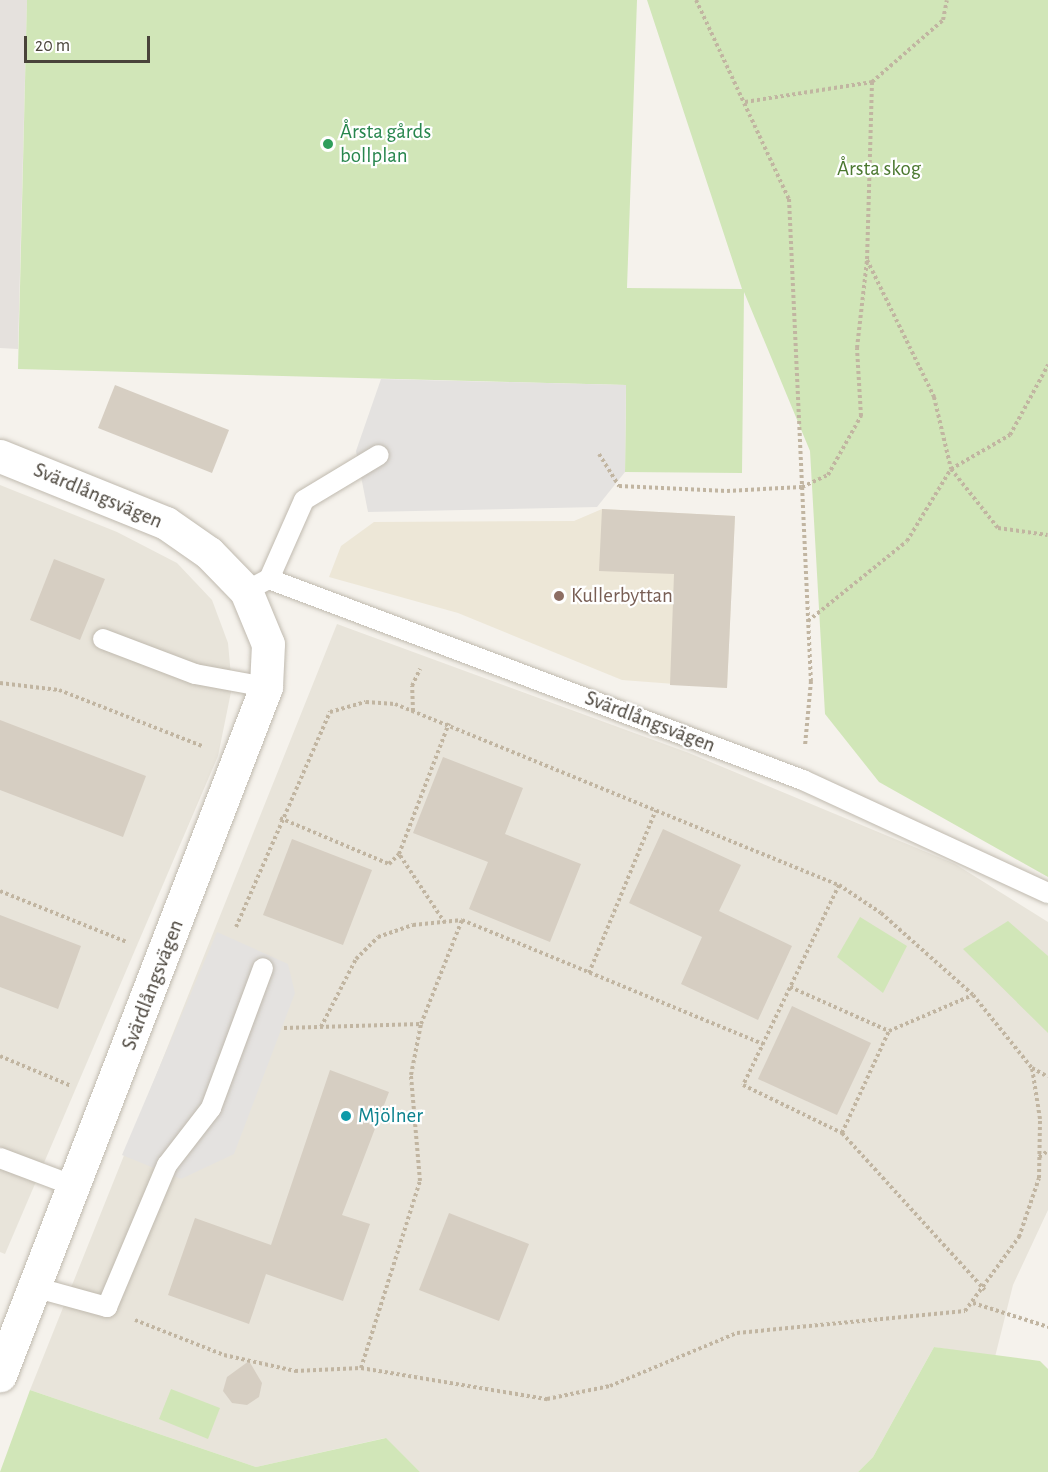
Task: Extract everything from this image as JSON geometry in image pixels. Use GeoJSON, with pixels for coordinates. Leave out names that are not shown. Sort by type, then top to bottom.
{"type":"FeatureCollection","features":[{"type":"Feature","properties":{"kind":"street","name":"Svärdlångsvägen"},"geometry":{"type":"LineString","coordinates":[[0,456],[165,523],[257,585],[268,644],[266,687],[239,761],[0,1375]]}},
{"type":"Feature","properties":{"kind":"lane"},"geometry":{"type":"LineString","coordinates":[[257,585],[304,500],[379,456]]}},
{"type":"Feature","properties":{"kind":"lane","name":"Svärdlångsvägen"},"geometry":{"type":"LineString","coordinates":[[257,585],[432,640],[803,780],[1048,893]]}},
{"type":"Feature","properties":{"kind":"lane"},"geometry":{"type":"LineString","coordinates":[[104,639],[195,674],[266,687]]}},
{"type":"Feature","properties":{"kind":"lane"},"geometry":{"type":"LineString","coordinates":[[34,1287],[107,1307],[167,1164],[211,1108],[263,968]]}},
{"type":"Feature","properties":{"kind":"lane"},"geometry":{"type":"LineString","coordinates":[[0,1158],[74,1186]]}},
{"type":"Feature","properties":{"kind":"path"},"geometry":{"type":"LineString","coordinates":[[696,0],[789,200],[811,681],[803,780]]}},
{"type":"Feature","properties":{"kind":"path"},"geometry":{"type":"LineString","coordinates":[[745,102],[872,82],[943,20],[947,0]]}},
{"type":"Feature","properties":{"kind":"path"},"geometry":{"type":"LineString","coordinates":[[599,454],[619,486],[727,491],[802,487],[828,475],[861,416],[857,348],[867,260],[872,82]]}},
{"type":"Feature","properties":{"kind":"path"},"geometry":{"type":"LineString","coordinates":[[867,260],[934,397],[951,469],[998,528],[1048,535]]}},
{"type":"Feature","properties":{"kind":"path"},"geometry":{"type":"LineString","coordinates":[[808,621],[907,542],[951,469],[1010,435],[1048,365]]}},
{"type":"Feature","properties":{"kind":"path"},"geometry":{"type":"LineString","coordinates":[[413,711],[412,686],[432,640]]}},
{"type":"Feature","properties":{"kind":"path"},"geometry":{"type":"LineString","coordinates":[[0,683],[59,690],[239,761]]}},
{"type":"Feature","properties":{"kind":"path"},"geometry":{"type":"LineString","coordinates":[[236,927],[280,818],[330,712],[366,702],[413,711],[449,723],[839,885],[882,913],[973,995],[1032,1068],[1048,1077]]}},
{"type":"Feature","properties":{"kind":"path"},"geometry":{"type":"LineString","coordinates":[[280,818],[389,864],[399,854],[449,723]]}},
{"type":"Feature","properties":{"kind":"path"},"geometry":{"type":"LineString","coordinates":[[589,973],[656,810]]}},
{"type":"Feature","properties":{"kind":"path"},"geometry":{"type":"LineString","coordinates":[[399,854],[445,922]]}},
{"type":"Feature","properties":{"kind":"path"},"geometry":{"type":"LineString","coordinates":[[839,885],[743,1085],[842,1133],[985,1290]]}},
{"type":"Feature","properties":{"kind":"path"},"geometry":{"type":"LineString","coordinates":[[0,891],[164,956]]}},
{"type":"Feature","properties":{"kind":"path"},"geometry":{"type":"LineString","coordinates":[[361,1368],[420,1181],[411,1075],[421,1024],[462,920]]}},
{"type":"Feature","properties":{"kind":"path"},"geometry":{"type":"LineString","coordinates":[[321,1027],[356,959],[378,937],[413,925],[462,920],[763,1044]]}},
{"type":"Feature","properties":{"kind":"path"},"geometry":{"type":"LineString","coordinates":[[790,987],[889,1031]]}},
{"type":"Feature","properties":{"kind":"path"},"geometry":{"type":"LineString","coordinates":[[842,1133],[889,1031],[973,995]]}},
{"type":"Feature","properties":{"kind":"path"},"geometry":{"type":"LineString","coordinates":[[284,1028],[421,1024]]}},
{"type":"Feature","properties":{"kind":"path"},"geometry":{"type":"LineString","coordinates":[[0,1056],[107,1102]]}},
{"type":"Feature","properties":{"kind":"path"},"geometry":{"type":"LineString","coordinates":[[107,1307],[234,1358],[295,1371],[361,1368],[547,1399],[610,1386],[737,1333],[965,1311],[985,1290],[1019,1237],[1039,1178],[1032,1068]]}},
{"type":"Feature","properties":{"kind":"path"},"geometry":{"type":"LineString","coordinates":[[1039,1157],[1048,1150]]}},
{"type":"Feature","properties":{"kind":"path"},"geometry":{"type":"LineString","coordinates":[[973,1303],[1048,1327]]}},
{"type":"Feature","properties":{"kind":"shaded area"},"geometry":{"type":"Polygon","coordinates":[[[0,0],[27,0],[18,349],[0,348],[0,0]]]}},
{"type":"Feature","properties":{"kind":"shaded area"},"geometry":{"type":"Polygon","coordinates":[[[381,379],[626,385],[625,472],[597,507],[368,512],[356,451],[381,379]]]}},
{"type":"Feature","properties":{"kind":"shaded area"},"geometry":{"type":"Polygon","coordinates":[[[0,485],[117,532],[177,563],[212,600],[228,643],[232,687],[218,756],[5,1254],[0,1252],[0,485]]]}},
{"type":"Feature","properties":{"kind":"shaded area","name":"Kullerbyttan"},"geometry":{"type":"Polygon","coordinates":[[[602,509],[735,516],[727,688],[622,680],[458,613],[329,577],[341,546],[374,522],[574,521],[602,509]]]}},
{"type":"Feature","properties":{"kind":"shaded area"},"geometry":{"type":"Polygon","coordinates":[[[337,624],[689,753],[955,864],[1048,922],[1048,1210],[1013,1285],[995,1357],[934,1347],[873,1457],[858,1472],[420,1472],[385,1438],[256,1467],[30,1390],[337,624]]]}},
{"type":"Feature","properties":{"kind":"shaded area"},"geometry":{"type":"Polygon","coordinates":[[[217,932],[288,964],[295,993],[234,1154],[181,1179],[122,1155],[217,932]]]}},
{"type":"Feature","properties":{"kind":"green space","name":"Årsta skog"},"geometry":{"type":"Polygon","coordinates":[[[27,0],[637,0],[627,288],[742,289],[647,0],[1048,0],[1048,877],[879,782],[825,714],[810,451],[744,292],[742,473],[625,472],[626,385],[18,369],[27,0]]]}},
{"type":"Feature","properties":{"kind":"green space"},"geometry":{"type":"Polygon","coordinates":[[[860,917],[907,946],[883,993],[837,957],[860,917]]]}},
{"type":"Feature","properties":{"kind":"green space"},"geometry":{"type":"Polygon","coordinates":[[[1008,921],[1048,956],[1048,1033],[963,949],[1008,921]]]}},
{"type":"Feature","properties":{"kind":"green space"},"geometry":{"type":"Polygon","coordinates":[[[934,1347],[1040,1361],[1048,1369],[1048,1472],[858,1472],[873,1457],[934,1347]]]}},
{"type":"Feature","properties":{"kind":"green space"},"geometry":{"type":"Polygon","coordinates":[[[171,1389],[220,1408],[208,1439],[159,1419],[171,1389]]]}},
{"type":"Feature","properties":{"kind":"green space"},"geometry":{"type":"Polygon","coordinates":[[[30,1390],[256,1467],[386,1438],[420,1472],[0,1472],[30,1390]]]}},
{"type":"Feature","properties":{"kind":"building"},"geometry":{"type":"Polygon","coordinates":[[[115,385],[229,430],[212,473],[98,428],[115,385]]]}},
{"type":"Feature","properties":{"kind":"building"},"geometry":{"type":"Polygon","coordinates":[[[602,509],[735,516],[727,688],[670,685],[674,574],[599,571],[602,509]]]}},
{"type":"Feature","properties":{"kind":"building"},"geometry":{"type":"Polygon","coordinates":[[[54,559],[105,579],[80,640],[30,620],[54,559]]]}},
{"type":"Feature","properties":{"kind":"building"},"geometry":{"type":"Polygon","coordinates":[[[0,720],[146,776],[123,837],[0,790],[0,720]]]}},
{"type":"Feature","properties":{"kind":"building"},"geometry":{"type":"Polygon","coordinates":[[[443,757],[523,788],[505,834],[581,864],[550,942],[469,909],[488,862],[413,833],[443,757]]]}},
{"type":"Feature","properties":{"kind":"building"},"geometry":{"type":"Polygon","coordinates":[[[663,829],[741,865],[719,911],[792,946],[758,1020],[681,984],[702,937],[629,903],[663,829]]]}},
{"type":"Feature","properties":{"kind":"building"},"geometry":{"type":"Polygon","coordinates":[[[292,839],[372,870],[343,945],[263,915],[292,839]]]}},
{"type":"Feature","properties":{"kind":"building"},"geometry":{"type":"Polygon","coordinates":[[[0,915],[81,946],[58,1009],[0,987],[0,915]]]}},
{"type":"Feature","properties":{"kind":"building"},"geometry":{"type":"Polygon","coordinates":[[[792,1006],[871,1043],[837,1115],[758,1079],[792,1006]]]}},
{"type":"Feature","properties":{"kind":"building"},"geometry":{"type":"Polygon","coordinates":[[[330,1070],[389,1092],[342,1215],[370,1224],[343,1301],[266,1274],[249,1324],[168,1295],[195,1218],[271,1245],[330,1070]]]}},
{"type":"Feature","properties":{"kind":"building"},"geometry":{"type":"Polygon","coordinates":[[[449,1213],[529,1244],[499,1321],[419,1290],[449,1213]]]}},
{"type":"Feature","properties":{"kind":"building"},"geometry":{"type":"Polygon","coordinates":[[[249,1361],[262,1383],[259,1397],[247,1405],[232,1403],[223,1391],[227,1377],[249,1361]]]}},
{"type":"Feature","properties":{"kind":"place","name":"Årsta gårds bollplan"},"geometry":{"type":"Point","coordinates":[328,144]}},
{"type":"Feature","properties":{"kind":"place","name":"Kullerbyttan"},"geometry":{"type":"Point","coordinates":[559,596]}},
{"type":"Feature","properties":{"kind":"place","name":"Mjölner"},"geometry":{"type":"Point","coordinates":[346,1116]}}]}
